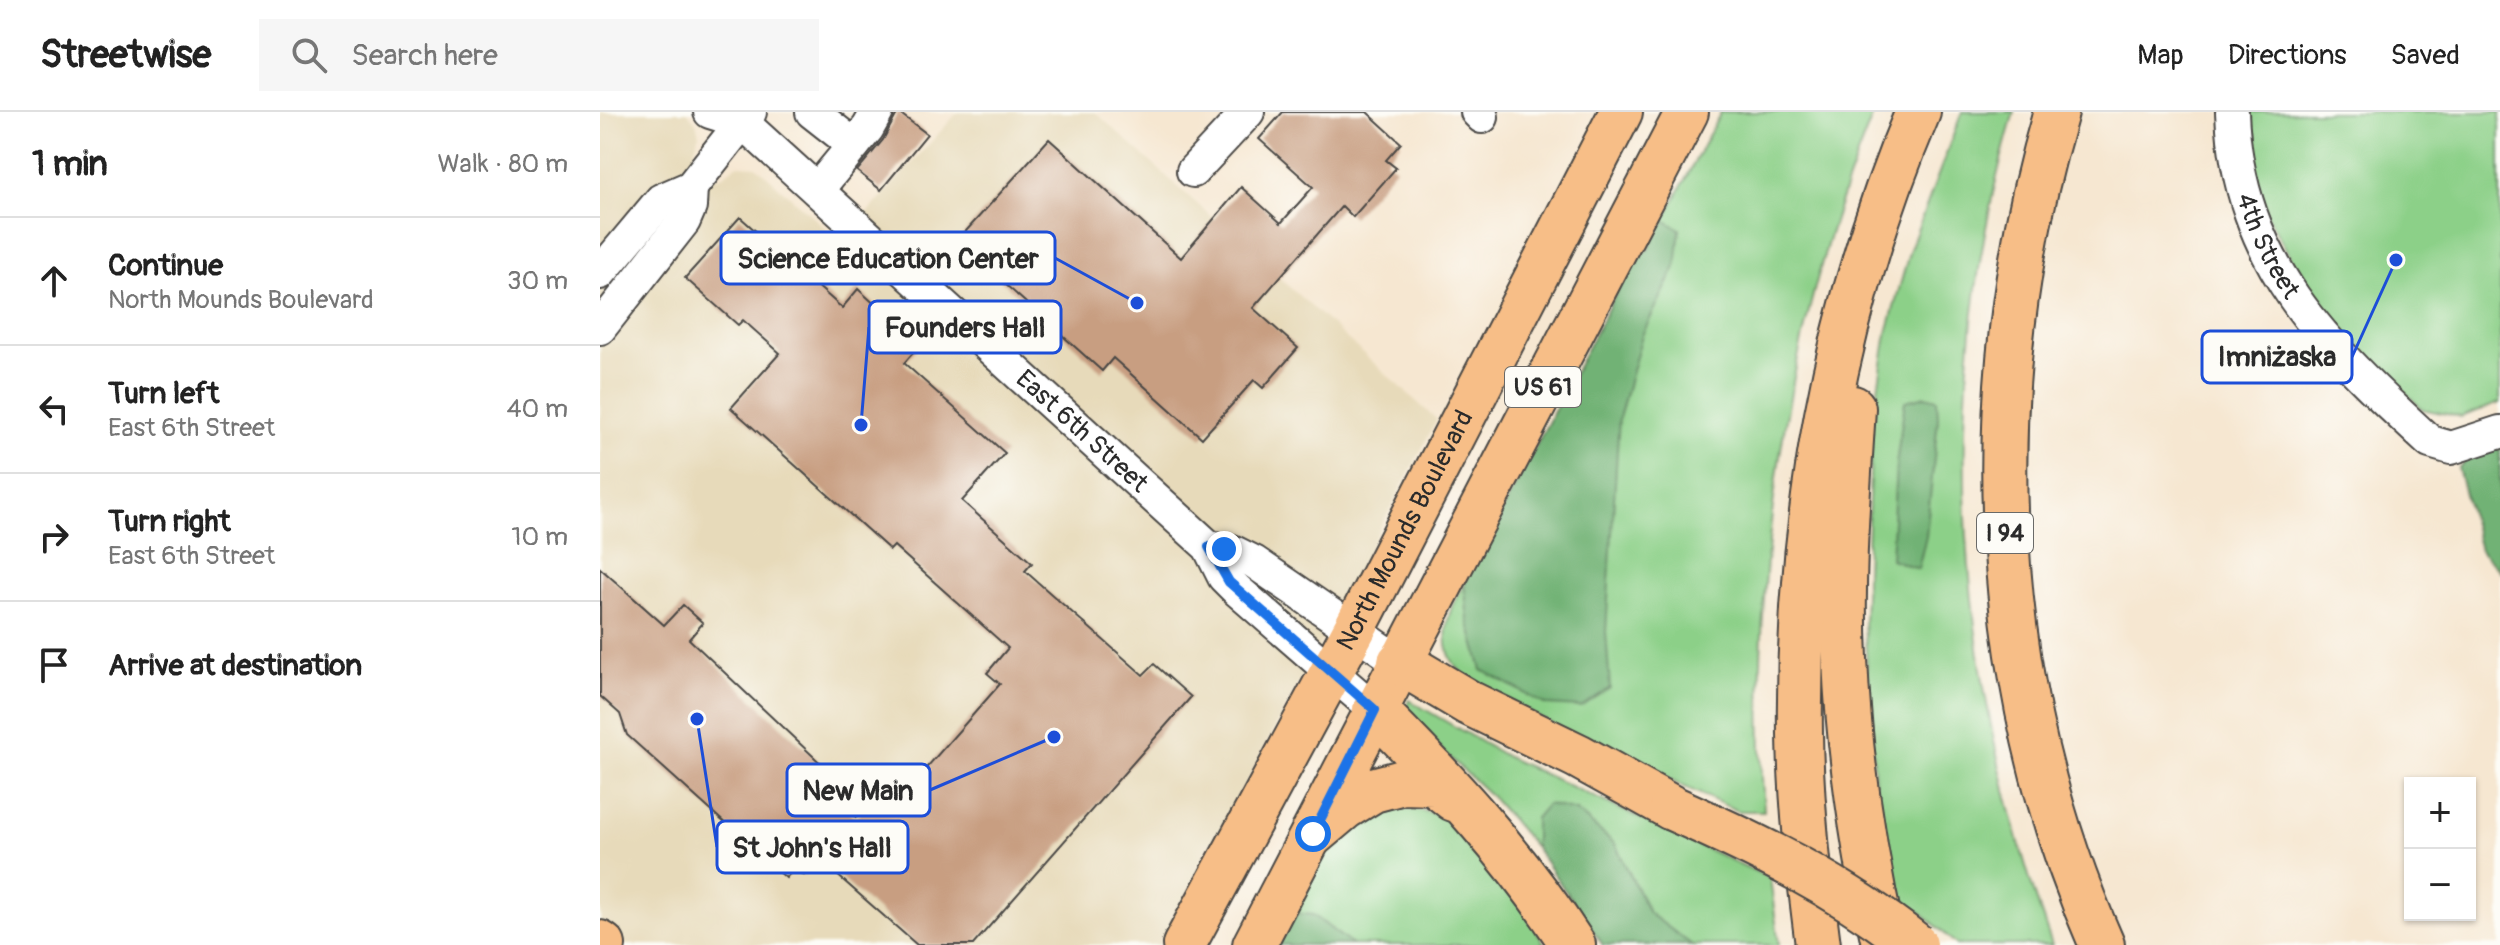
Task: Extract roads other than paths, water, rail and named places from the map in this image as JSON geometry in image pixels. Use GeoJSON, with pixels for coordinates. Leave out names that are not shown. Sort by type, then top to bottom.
{"type":"FeatureCollection","features":[{"type":"Feature","properties":{"kind":"highway"},"geometry":{"type":"LineString","coordinates":[[1818,945],[1807,858],[1800,734],[1804,589],[1812,508],[1836,370],[1857,289],[1879,215],[1918,112]]}},
{"type":"Feature","properties":{"kind":"highway","name":"I 94"},"geometry":{"type":"LineString","coordinates":[[2056,112],[2027,224],[2016,287],[2004,420],[2007,556],[2024,688],[2037,746],[2075,878],[2102,945]]}},
{"type":"Feature","properties":{"kind":"highway"},"geometry":{"type":"LineString","coordinates":[[1857,289],[1844,547],[1845,658],[1866,863],[1884,945]]}},
{"type":"Feature","properties":{"kind":"highway"},"geometry":{"type":"LineString","coordinates":[[1400,662],[1469,703],[1578,756],[1672,808],[1776,855],[1880,917],[1915,945]]}},
{"type":"Feature","properties":{"kind":"highway"},"geometry":{"type":"LineString","coordinates":[[1375,710],[1477,819],[1573,945]]}},
{"type":"Feature","properties":{"kind":"highway"},"geometry":{"type":"LineString","coordinates":[[1313,834],[1345,807],[1373,790],[1403,782],[1434,783],[1477,819]]}},
{"type":"Feature","properties":{"kind":"main road","name":"North Mounds Boulevard"},"geometry":{"type":"LineString","coordinates":[[1184,945],[1354,630],[1621,112]]}},
{"type":"Feature","properties":{"kind":"main road","name":"US 61"},"geometry":{"type":"LineString","coordinates":[[1254,945],[1687,112]]}},
{"type":"Feature","properties":{"kind":"street","name":"East 6th Street"},"geometry":{"type":"LineString","coordinates":[[710,112],[744,115],[817,190],[1209,547],[1229,582],[1375,710]]}},
{"type":"Feature","properties":{"kind":"street"},"geometry":{"type":"LineString","coordinates":[[812,112],[854,145]]}},
{"type":"Feature","properties":{"kind":"street"},"geometry":{"type":"LineString","coordinates":[[817,190],[868,128],[877,112]]}},
{"type":"Feature","properties":{"kind":"street"},"geometry":{"type":"LineString","coordinates":[[1193,171],[1248,112]]}},
{"type":"Feature","properties":{"kind":"street","name":"4th Street"},"geometry":{"type":"LineString","coordinates":[[2232,112],[2237,158],[2253,220],[2281,281],[2315,327],[2430,442],[2451,448],[2500,432]]}},
{"type":"Feature","properties":{"kind":"street"},"geometry":{"type":"LineString","coordinates":[[600,273],[661,200],[691,187],[744,115]]}},
{"type":"Feature","properties":{"kind":"street"},"geometry":{"type":"LineString","coordinates":[[600,328],[687,216],[691,187]]}},
{"type":"Feature","properties":{"kind":"street","name":"East 6th Street"},"geometry":{"type":"LineString","coordinates":[[1209,547],[1232,551],[1254,562],[1400,662]]}},
{"type":"Feature","properties":{"kind":"place","name":"Imniżaska"},"geometry":{"type":"Point","coordinates":[2396,260]}},
{"type":"Feature","properties":{"kind":"place","name":"Science Education Center"},"geometry":{"type":"Point","coordinates":[1137,303]}},
{"type":"Feature","properties":{"kind":"place","name":"Founders Hall"},"geometry":{"type":"Point","coordinates":[861,425]}},
{"type":"Feature","properties":{"kind":"place","name":"St John's Hall"},"geometry":{"type":"Point","coordinates":[697,719]}},
{"type":"Feature","properties":{"kind":"place","name":"New Main"},"geometry":{"type":"Point","coordinates":[1054,737]}}]}
